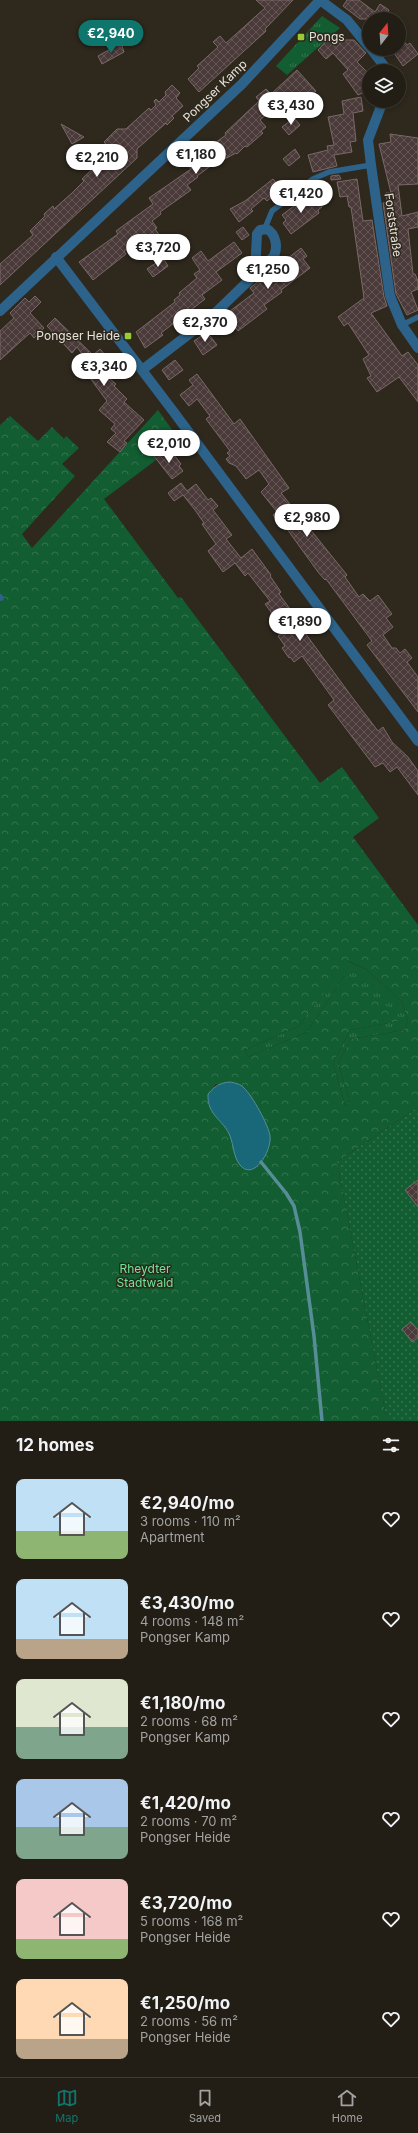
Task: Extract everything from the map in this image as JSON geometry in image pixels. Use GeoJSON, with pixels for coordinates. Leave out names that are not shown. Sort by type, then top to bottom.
{"type":"FeatureCollection","features":[{"type":"Feature","properties":{"kind":"street"},"geometry":{"type":"LineString","coordinates":[[320,0],[347,20],[362,38]]}},
{"type":"Feature","properties":{"kind":"street","name":"Pongser Kamp"},"geometry":{"type":"LineString","coordinates":[[0,311],[242,84],[320,0]]}},
{"type":"Feature","properties":{"kind":"street"},"geometry":{"type":"LineString","coordinates":[[376,56],[383,64]]}},
{"type":"Feature","properties":{"kind":"street","name":"Forststraße"},"geometry":{"type":"LineString","coordinates":[[380,108],[368,140],[390,296],[402,325],[418,348]]}},
{"type":"Feature","properties":{"kind":"street"},"geometry":{"type":"LineString","coordinates":[[142,370],[210,318],[274,256],[276,251],[273,235],[270,230],[265,228],[260,230],[257,234],[255,274]]}},
{"type":"Feature","properties":{"kind":"street"},"geometry":{"type":"LineString","coordinates":[[56,257],[418,741]]}},
{"type":"Feature","properties":{"kind":"lane"},"geometry":{"type":"LineString","coordinates":[[265,228],[272,211],[313,179],[329,172],[371,165]]}},
{"type":"Feature","properties":{"kind":"lane"},"geometry":{"type":"LineString","coordinates":[[402,325],[418,317]]}},
{"type":"Feature","properties":{"kind":"green space"},"geometry":{"type":"Polygon","coordinates":[[[322,16],[340,28],[287,75],[276,66],[322,16]]]}},
{"type":"Feature","properties":{"kind":"green space","name":"Rheydter Stadtwald"},"geometry":{"type":"Polygon","coordinates":[[[158,410],[180,441],[164,451],[161,448],[152,455],[156,460],[104,499],[178,598],[181,597],[320,783],[342,767],[379,818],[353,837],[418,925],[418,1107],[337,1162],[387,1421],[0,1421],[0,425],[10,416],[38,441],[52,427],[64,439],[66,436],[79,448],[62,464],[75,476],[22,534],[32,548],[158,410]],[[348,961],[299,1026],[245,1050],[248,1057],[307,1032],[345,975],[392,1010],[400,1021],[350,1030],[333,1063],[345,1105],[350,1102],[338,1063],[351,1039],[404,1030],[408,1021],[402,1002],[366,969],[348,961]],[[216,1084],[208,1095],[209,1103],[213,1113],[227,1129],[230,1135],[238,1161],[240,1164],[260,1163],[268,1149],[269,1137],[266,1126],[260,1116],[250,1107],[216,1084]]]}},
{"type":"Feature","properties":{"kind":"green space"},"geometry":{"type":"Polygon","coordinates":[[[347,961],[366,969],[402,1002],[408,1021],[404,1030],[351,1039],[338,1063],[350,1102],[345,1105],[333,1063],[350,1030],[399,1021],[345,975],[307,1032],[248,1057],[245,1050],[299,1026],[347,961]]]}},
{"type":"Feature","properties":{"kind":"green space"},"geometry":{"type":"Polygon","coordinates":[[[418,1107],[418,1421],[387,1421],[337,1162],[418,1107]]]}},
{"type":"Feature","properties":{"kind":"water"},"geometry":{"type":"Polygon","coordinates":[[[230,1082],[241,1086],[251,1097],[260,1111],[269,1131],[270,1142],[265,1156],[256,1167],[251,1170],[245,1169],[238,1162],[230,1136],[213,1113],[208,1101],[208,1094],[213,1089],[220,1084],[230,1082]]]}},
{"type":"Feature","properties":{"kind":"building"},"geometry":{"type":"Polygon","coordinates":[[[256,0],[293,0],[265,29],[266,31],[199,92],[188,79],[199,68],[197,66],[218,47],[213,42],[220,36],[226,43],[265,8],[256,0]]]}},
{"type":"Feature","properties":{"kind":"building"},"geometry":{"type":"Polygon","coordinates":[[[347,0],[359,0],[375,12],[362,12],[362,19],[360,19],[343,6],[347,0]]]}},
{"type":"Feature","properties":{"kind":"building"},"geometry":{"type":"Polygon","coordinates":[[[380,4],[389,10],[388,12],[375,12],[380,4]]]}},
{"type":"Feature","properties":{"kind":"building"},"geometry":{"type":"Polygon","coordinates":[[[335,36],[339,40],[354,40],[362,49],[363,56],[357,62],[362,67],[362,93],[358,95],[343,74],[348,70],[333,53],[326,59],[318,50],[328,39],[335,36]]]}},
{"type":"Feature","properties":{"kind":"building"},"geometry":{"type":"Polygon","coordinates":[[[121,43],[124,52],[102,64],[98,56],[121,43]]]}},
{"type":"Feature","properties":{"kind":"building"},"geometry":{"type":"Polygon","coordinates":[[[410,43],[418,54],[406,64],[402,64],[396,56],[406,56],[406,44],[407,45],[410,43]]]}},
{"type":"Feature","properties":{"kind":"building"},"geometry":{"type":"Polygon","coordinates":[[[297,70],[316,91],[308,98],[305,94],[289,107],[270,111],[260,120],[266,127],[261,131],[263,133],[237,154],[236,153],[217,163],[216,162],[197,176],[198,177],[187,185],[191,190],[160,212],[161,214],[152,221],[157,228],[155,229],[170,250],[161,256],[147,235],[124,251],[126,254],[93,280],[79,262],[118,234],[116,231],[153,204],[149,198],[191,169],[187,163],[226,135],[225,133],[259,101],[256,97],[266,89],[271,94],[297,70]]]}},
{"type":"Feature","properties":{"kind":"building"},"geometry":{"type":"Polygon","coordinates":[[[172,85],[180,93],[176,98],[183,106],[172,116],[174,118],[167,125],[166,123],[137,149],[137,158],[0,285],[0,264],[33,235],[30,231],[45,216],[44,214],[53,206],[54,209],[72,193],[84,181],[82,179],[111,151],[104,142],[117,129],[126,129],[149,108],[151,110],[156,105],[154,101],[156,99],[159,102],[166,95],[165,92],[172,85]]]}},
{"type":"Feature","properties":{"kind":"building"},"geometry":{"type":"Polygon","coordinates":[[[361,97],[363,111],[353,113],[356,141],[350,142],[352,152],[334,155],[337,166],[313,172],[308,155],[328,150],[327,146],[334,145],[328,117],[344,114],[342,101],[361,97]]]}},
{"type":"Feature","properties":{"kind":"building"},"geometry":{"type":"Polygon","coordinates":[[[294,118],[300,125],[289,135],[282,127],[294,118]]]}},
{"type":"Feature","properties":{"kind":"building"},"geometry":{"type":"Polygon","coordinates":[[[61,124],[84,137],[72,144],[61,124]]]}},
{"type":"Feature","properties":{"kind":"building"},"geometry":{"type":"Polygon","coordinates":[[[390,134],[418,138],[418,184],[398,185],[402,216],[418,212],[418,227],[408,229],[413,274],[415,274],[418,281],[418,289],[411,292],[418,310],[407,315],[396,294],[383,203],[387,202],[386,193],[391,193],[379,144],[391,142],[390,134]]]}},
{"type":"Feature","properties":{"kind":"building"},"geometry":{"type":"Polygon","coordinates":[[[295,149],[300,157],[289,166],[283,159],[295,149]]]}},
{"type":"Feature","properties":{"kind":"building"},"geometry":{"type":"Polygon","coordinates":[[[339,175],[341,179],[331,180],[331,176],[339,175]]]}},
{"type":"Feature","properties":{"kind":"building"},"geometry":{"type":"Polygon","coordinates":[[[273,179],[282,189],[267,201],[264,198],[251,209],[253,211],[239,222],[230,209],[245,201],[273,179]]]}},
{"type":"Feature","properties":{"kind":"building"},"geometry":{"type":"Polygon","coordinates":[[[357,179],[363,221],[372,220],[384,297],[387,306],[371,313],[402,356],[408,352],[418,365],[418,402],[399,377],[377,392],[367,378],[371,376],[363,359],[369,355],[348,323],[344,326],[338,317],[364,298],[351,207],[349,207],[347,196],[340,197],[337,182],[357,179]]]}},
{"type":"Feature","properties":{"kind":"building"},"geometry":{"type":"Polygon","coordinates":[[[307,196],[311,202],[316,198],[322,207],[318,210],[319,213],[291,234],[283,223],[286,220],[282,215],[307,196]]]}},
{"type":"Feature","properties":{"kind":"building"},"geometry":{"type":"Polygon","coordinates":[[[243,227],[249,235],[242,240],[236,232],[243,227]]]}},
{"type":"Feature","properties":{"kind":"building"},"geometry":{"type":"Polygon","coordinates":[[[234,242],[242,253],[216,272],[222,280],[202,295],[205,299],[161,333],[163,335],[145,348],[136,332],[175,302],[174,300],[180,295],[179,293],[197,278],[194,274],[200,270],[192,258],[201,251],[208,261],[234,242]]]}},
{"type":"Feature","properties":{"kind":"building"},"geometry":{"type":"Polygon","coordinates":[[[301,248],[307,256],[303,259],[310,268],[264,305],[267,309],[238,331],[226,314],[254,293],[250,288],[301,248]]]}},
{"type":"Feature","properties":{"kind":"building"},"geometry":{"type":"Polygon","coordinates":[[[163,258],[168,266],[153,277],[147,269],[163,258]]]}},
{"type":"Feature","properties":{"kind":"building"},"geometry":{"type":"Polygon","coordinates":[[[35,296],[41,302],[30,313],[44,328],[34,338],[30,333],[0,360],[0,331],[14,318],[10,313],[25,298],[29,302],[35,296]]]}},
{"type":"Feature","properties":{"kind":"building"},"geometry":{"type":"Polygon","coordinates":[[[55,318],[93,355],[100,349],[111,362],[116,359],[124,369],[110,379],[116,384],[114,386],[127,399],[124,402],[144,420],[124,441],[127,443],[120,452],[107,442],[116,433],[111,429],[115,424],[99,410],[107,401],[90,378],[96,373],[77,347],[72,353],[47,326],[55,318]]]}},
{"type":"Feature","properties":{"kind":"building"},"geometry":{"type":"Polygon","coordinates":[[[207,332],[217,345],[203,355],[194,341],[207,332]]]}},
{"type":"Feature","properties":{"kind":"building"},"geometry":{"type":"Polygon","coordinates":[[[175,360],[183,370],[169,380],[162,370],[175,360]]]}},
{"type":"Feature","properties":{"kind":"building"},"geometry":{"type":"Polygon","coordinates":[[[197,374],[234,424],[240,419],[289,488],[281,493],[347,575],[345,577],[359,597],[363,594],[370,601],[378,595],[392,614],[386,618],[393,627],[383,635],[392,648],[396,648],[400,653],[405,649],[412,658],[407,662],[418,677],[418,712],[367,645],[372,641],[326,579],[325,580],[318,572],[287,529],[285,530],[273,515],[277,512],[261,492],[269,484],[259,470],[246,479],[236,466],[229,463],[226,459],[230,456],[227,453],[230,451],[206,419],[210,416],[197,399],[189,406],[180,395],[193,385],[189,380],[197,374]]]}},
{"type":"Feature","properties":{"kind":"building"},"geometry":{"type":"Polygon","coordinates":[[[161,449],[168,459],[174,455],[181,464],[179,466],[183,471],[172,479],[153,455],[161,449]]]}},
{"type":"Feature","properties":{"kind":"building"},"geometry":{"type":"Polygon","coordinates":[[[181,483],[187,491],[196,484],[208,500],[211,498],[218,506],[213,510],[232,535],[226,539],[241,558],[252,549],[271,575],[270,576],[281,592],[279,594],[296,617],[294,618],[352,697],[378,731],[383,727],[392,742],[408,757],[418,771],[418,795],[397,767],[390,772],[383,763],[375,767],[328,705],[334,700],[302,656],[294,662],[290,657],[289,658],[282,648],[285,646],[278,636],[285,631],[265,604],[270,601],[248,573],[245,576],[235,563],[223,572],[208,551],[216,544],[202,524],[204,523],[195,510],[183,495],[174,501],[168,493],[181,483]]]}},
{"type":"Feature","properties":{"kind":"building"},"geometry":{"type":"Polygon","coordinates":[[[418,1180],[418,1207],[405,1190],[418,1180]]]}},
{"type":"Feature","properties":{"kind":"building"},"geometry":{"type":"Polygon","coordinates":[[[411,1322],[418,1330],[418,1337],[412,1342],[402,1329],[411,1322]]]}},
{"type":"Feature","properties":{"kind":"waterway"},"geometry":{"type":"LineString","coordinates":[[261,1162],[286,1193],[294,1206],[300,1232],[314,1336],[322,1421]]}},
{"type":"Feature","properties":{"kind":"place","name":"Pongs"},"geometry":{"type":"Point","coordinates":[301,37]}},
{"type":"Feature","properties":{"kind":"place","name":"Pongser Heide"},"geometry":{"type":"Point","coordinates":[128,336]}}]}
